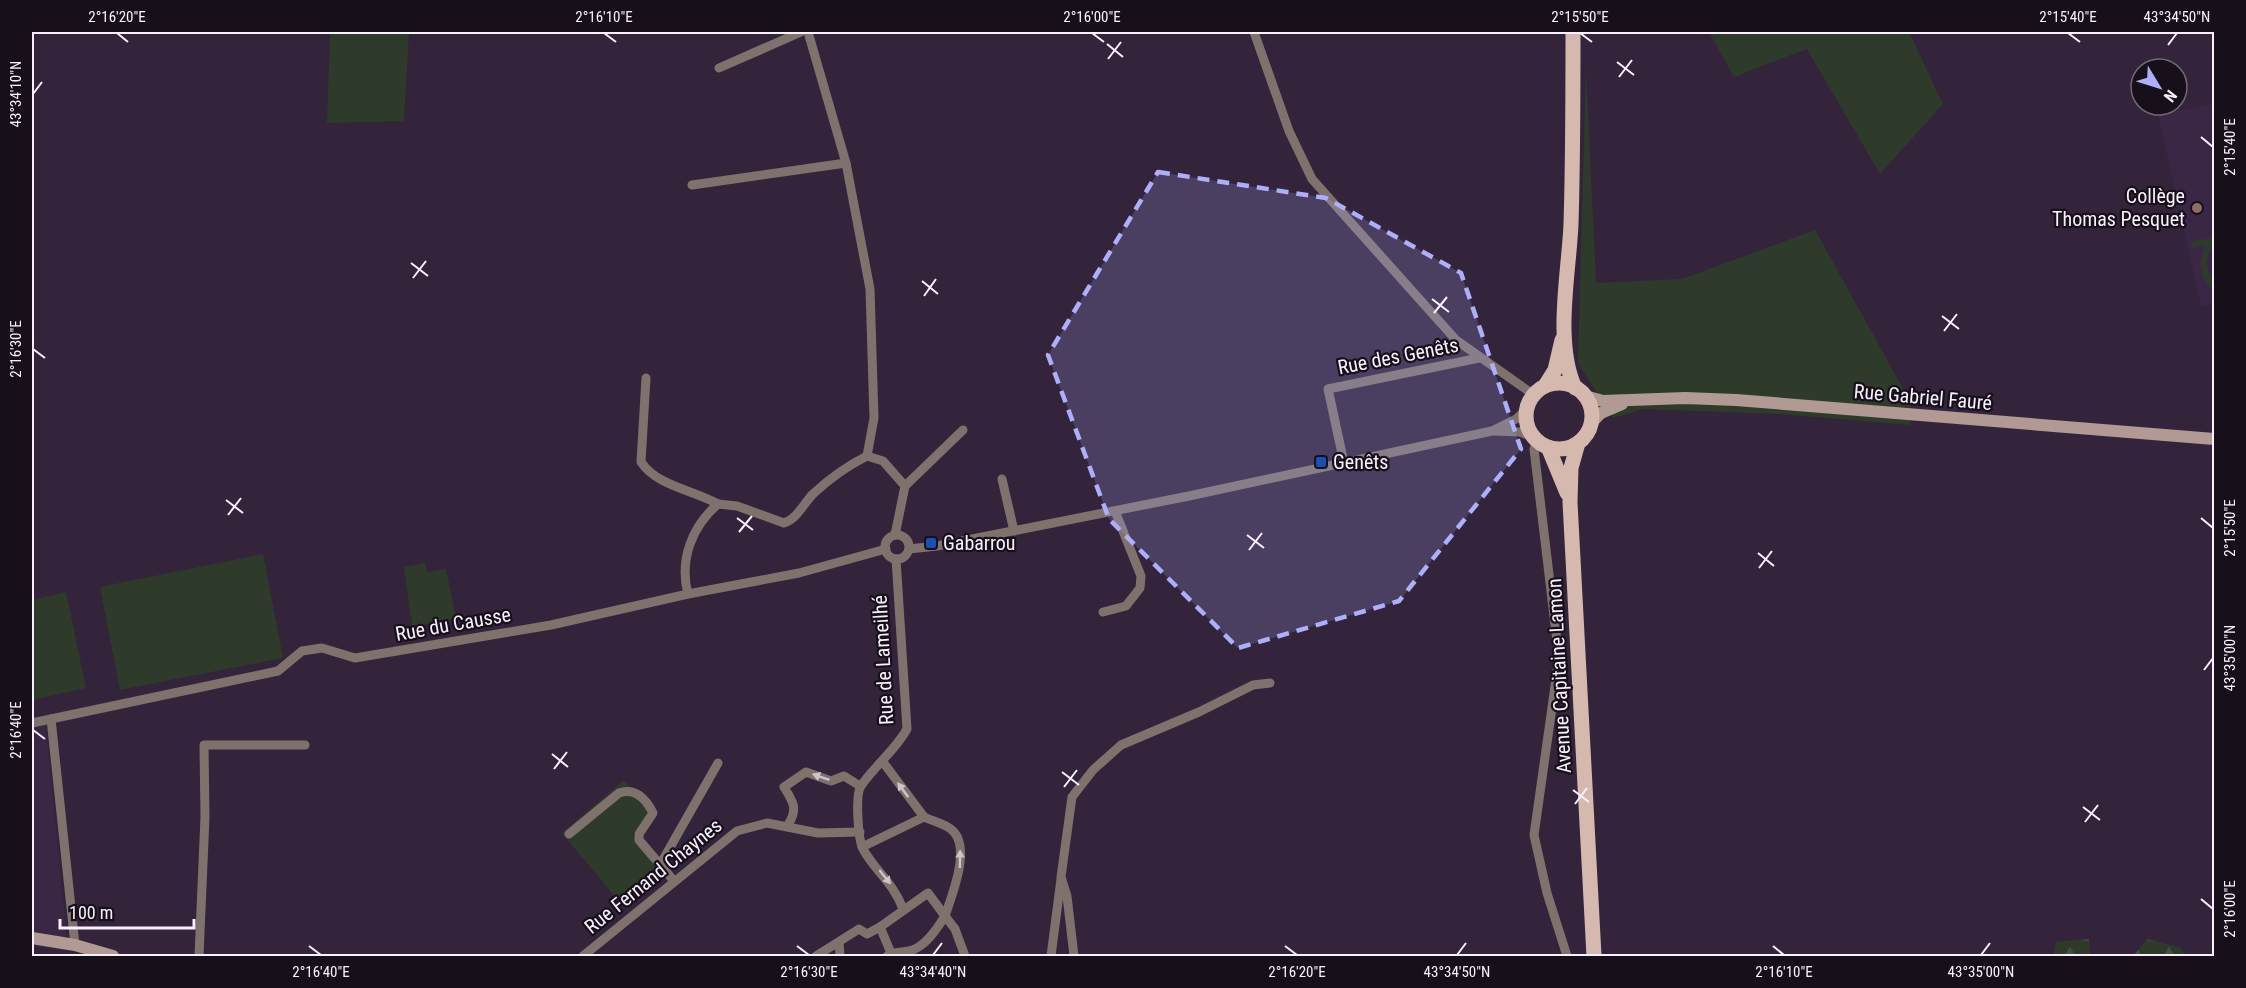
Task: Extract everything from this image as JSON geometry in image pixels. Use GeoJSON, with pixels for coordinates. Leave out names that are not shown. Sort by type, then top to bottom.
{"type":"FeatureCollection","features":[{"type":"Feature","properties":{"kind":"main road"},"geometry":{"type":"LineString","coordinates":[[1565,331],[1555,370],[1535,397],[1526,419],[1540,442],[1568,447],[1578,443],[1591,423],[1592,413],[1568,368],[1565,331],[1571,227],[1573,32]]}},
{"type":"Feature","properties":{"kind":"main road"},"geometry":{"type":"LineString","coordinates":[[1535,397],[1566,384],[1580,392]]}},
{"type":"Feature","properties":{"kind":"main road","name":"Avenue Capitaine Lamon"},"geometry":{"type":"LineString","coordinates":[[1540,442],[1556,462],[1570,502]]}},
{"type":"Feature","properties":{"kind":"main road","name":"Avenue Capitaine Lamon"},"geometry":{"type":"LineString","coordinates":[[1578,443],[1571,468],[1570,502],[1594,957]]}},
{"type":"Feature","properties":{"kind":"street"},"geometry":{"type":"LineString","coordinates":[[718,68],[801,32]]}},
{"type":"Feature","properties":{"kind":"street"},"geometry":{"type":"LineString","coordinates":[[646,378],[641,462],[648,472],[658,479],[698,492],[718,504],[737,506],[784,523],[791,521],[812,495],[833,477],[867,456],[874,418],[870,289],[846,163],[808,32]]}},
{"type":"Feature","properties":{"kind":"street"},"geometry":{"type":"LineString","coordinates":[[909,549],[938,546],[1115,511],[1492,431],[1516,419],[1535,397],[1456,340],[1312,179],[1289,131],[1254,32]]}},
{"type":"Feature","properties":{"kind":"street"},"geometry":{"type":"LineString","coordinates":[[692,185],[846,163]]}},
{"type":"Feature","properties":{"kind":"street","name":"Rue des Genêts"},"geometry":{"type":"LineString","coordinates":[[1344,464],[1328,389],[1479,358]]}},
{"type":"Feature","properties":{"kind":"street","name":"Rue Gabriel Fauré"},"geometry":{"type":"LineString","coordinates":[[1580,392],[1598,401],[1725,399],[2214,439]]}},
{"type":"Feature","properties":{"kind":"street","name":"Rue Gabriel Fauré"},"geometry":{"type":"LineString","coordinates":[[1591,423],[1601,413],[1629,401]]}},
{"type":"Feature","properties":{"kind":"street"},"geometry":{"type":"LineString","coordinates":[[895,535],[906,538],[909,549],[906,555],[896,559],[889,555],[886,549],[887,542],[895,535],[905,486],[963,430]]}},
{"type":"Feature","properties":{"kind":"street"},"geometry":{"type":"LineString","coordinates":[[1492,431],[1520,432],[1540,442],[1534,448],[1559,658],[1534,835],[1547,893],[1567,957]]}},
{"type":"Feature","properties":{"kind":"street"},"geometry":{"type":"LineString","coordinates":[[867,456],[883,461],[905,486]]}},
{"type":"Feature","properties":{"kind":"street"},"geometry":{"type":"LineString","coordinates":[[1002,479],[1014,531]]}},
{"type":"Feature","properties":{"kind":"street"},"geometry":{"type":"LineString","coordinates":[[688,594],[683,563],[702,517],[718,504]]}},
{"type":"Feature","properties":{"kind":"street"},"geometry":{"type":"LineString","coordinates":[[1102,612],[1126,606],[1140,588],[1141,576],[1115,511]]}},
{"type":"Feature","properties":{"kind":"street","name":"Rue du Causse"},"geometry":{"type":"LineString","coordinates":[[32,723],[278,671],[302,651],[322,648],[355,658],[551,625],[688,594],[799,573],[886,549]]}},
{"type":"Feature","properties":{"kind":"street","name":"Rue de Lameilhé"},"geometry":{"type":"LineString","coordinates":[[860,786],[898,746],[907,729],[896,559]]}},
{"type":"Feature","properties":{"kind":"street"},"geometry":{"type":"LineString","coordinates":[[1051,957],[1072,797],[1093,770],[1121,745],[1199,712],[1253,685],[1270,683]]}},
{"type":"Feature","properties":{"kind":"street"},"geometry":{"type":"LineString","coordinates":[[51,719],[75,945]]}},
{"type":"Feature","properties":{"kind":"street"},"geometry":{"type":"LineString","coordinates":[[199,957],[205,817],[204,745],[305,745]]}},
{"type":"Feature","properties":{"kind":"street"},"geometry":{"type":"LineString","coordinates":[[880,927],[889,955],[916,949],[936,931],[945,916],[959,873],[960,842],[952,830],[924,817],[883,762]]}},
{"type":"Feature","properties":{"kind":"street"},"geometry":{"type":"LineString","coordinates":[[660,865],[718,763]]}},
{"type":"Feature","properties":{"kind":"street"},"geometry":{"type":"LineString","coordinates":[[788,825],[795,813],[794,804],[784,788],[806,772],[831,781],[844,776],[860,786],[857,796],[862,847],[897,891],[903,909]]}},
{"type":"Feature","properties":{"kind":"street"},"geometry":{"type":"LineString","coordinates":[[568,834],[619,793],[627,790],[638,793],[653,813],[639,834],[639,840],[674,881]]}},
{"type":"Feature","properties":{"kind":"street"},"geometry":{"type":"LineString","coordinates":[[862,847],[924,817]]}},
{"type":"Feature","properties":{"kind":"street","name":"Rue Fernand Chaynes"},"geometry":{"type":"LineString","coordinates":[[583,957],[737,831],[767,823],[788,825],[818,833],[860,832]]}},
{"type":"Feature","properties":{"kind":"street"},"geometry":{"type":"LineString","coordinates":[[1061,877],[1067,896],[1074,957]]}},
{"type":"Feature","properties":{"kind":"street"},"geometry":{"type":"LineString","coordinates":[[816,957],[859,929],[867,934],[880,927],[928,893],[955,929],[965,957]]}},
{"type":"Feature","properties":{"kind":"street"},"geometry":{"type":"LineString","coordinates":[[32,938],[75,945],[113,957]]}},
{"type":"Feature","properties":{"kind":"street"},"geometry":{"type":"LineString","coordinates":[[839,942],[840,957]]}},
{"type":"Feature","properties":{"kind":"highlighted area"},"geometry":{"type":"Polygon","coordinates":[[[1158,172],[1326,198],[1461,273],[1521,449],[1399,601],[1238,648],[1109,519],[1048,355],[1158,172]]]}},
{"type":"Feature","properties":{"kind":"shaded area","name":"Collège Thomas Pesquet"},"geometry":{"type":"Polygon","coordinates":[[[2214,104],[2214,303],[2201,306],[2159,117],[2189,117],[2189,108],[2214,104]]]}},
{"type":"Feature","properties":{"kind":"shaded area"},"geometry":{"type":"Polygon","coordinates":[[[45,721],[68,951],[32,946],[32,722],[45,721]]]}},
{"type":"Feature","properties":{"kind":"green space"},"geometry":{"type":"Polygon","coordinates":[[[330,32],[409,32],[404,121],[327,123],[330,32]]]}},
{"type":"Feature","properties":{"kind":"green space"},"geometry":{"type":"Polygon","coordinates":[[[1709,32],[1909,32],[1943,104],[1880,174],[1807,49],[1734,77],[1709,32]]]}},
{"type":"Feature","properties":{"kind":"green space"},"geometry":{"type":"Polygon","coordinates":[[[1586,69],[1596,283],[1682,279],[1815,230],[1911,403],[1910,425],[1780,414],[1643,409],[1613,418],[1578,362],[1586,69]]]}},
{"type":"Feature","properties":{"kind":"green space"},"geometry":{"type":"Polygon","coordinates":[[[2214,237],[2207,261],[2214,291],[2205,281],[2201,270],[2201,258],[2206,245],[2192,248],[2190,242],[2214,237]]]}},
{"type":"Feature","properties":{"kind":"green space"},"geometry":{"type":"Polygon","coordinates":[[[263,554],[283,658],[120,690],[100,587],[263,554]]]}},
{"type":"Feature","properties":{"kind":"green space"},"geometry":{"type":"Polygon","coordinates":[[[425,563],[427,572],[446,569],[456,619],[412,626],[404,567],[425,563]]]}},
{"type":"Feature","properties":{"kind":"green space"},"geometry":{"type":"Polygon","coordinates":[[[66,592],[86,688],[32,700],[32,600],[66,592]]]}},
{"type":"Feature","properties":{"kind":"green space"},"geometry":{"type":"Polygon","coordinates":[[[624,780],[650,811],[632,835],[662,872],[622,905],[562,833],[624,780]]]}},
{"type":"Feature","properties":{"kind":"green space"},"geometry":{"type":"Polygon","coordinates":[[[2089,939],[2090,956],[2054,956],[2056,942],[2089,939]]]}},
{"type":"Feature","properties":{"kind":"green space"},"geometry":{"type":"Polygon","coordinates":[[[2147,939],[2179,947],[2186,956],[2133,956],[2147,939]]]}},
{"type":"Feature","properties":{"kind":"place","name":"Collège Thomas Pesquet"},"geometry":{"type":"Point","coordinates":[2197,208]}},
{"type":"Feature","properties":{"kind":"place","name":"Genêts"},"geometry":{"type":"Point","coordinates":[1321,462]}},
{"type":"Feature","properties":{"kind":"place","name":"Gabarrou"},"geometry":{"type":"Point","coordinates":[931,543]}}]}
